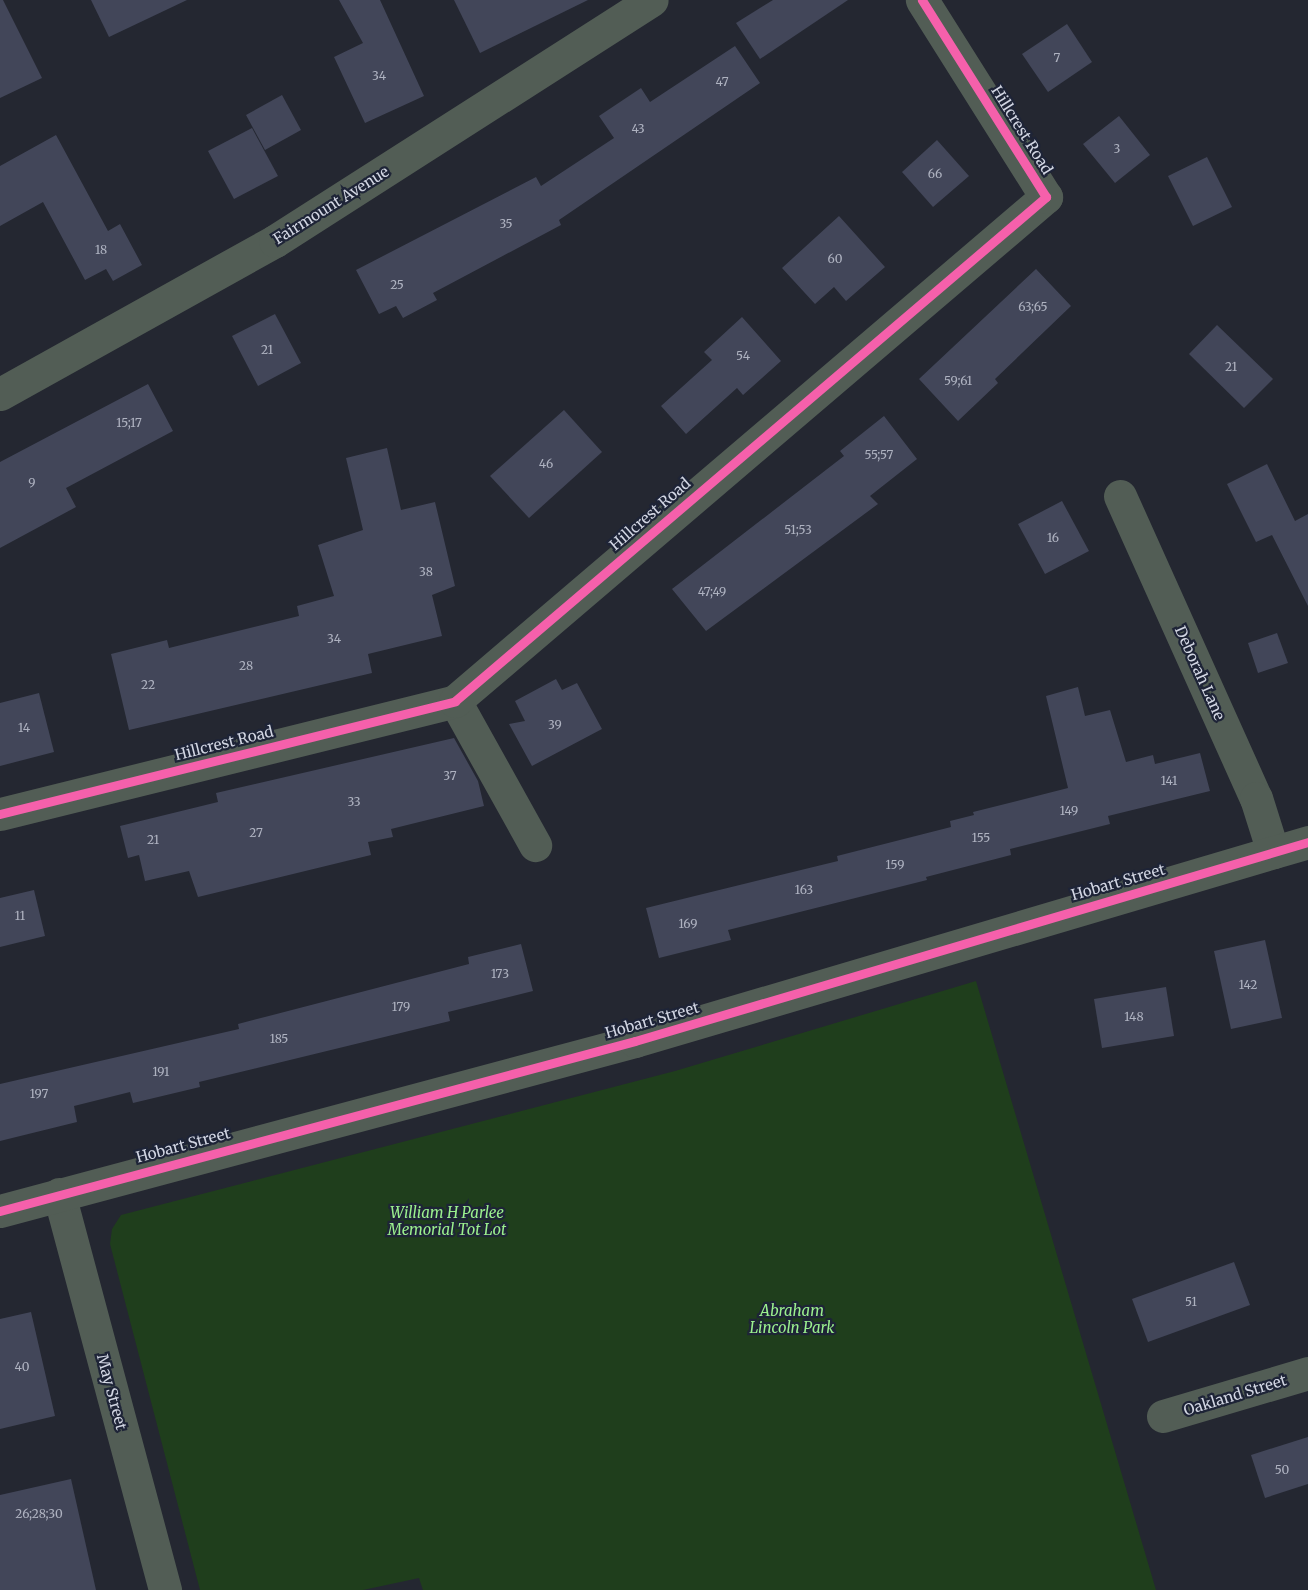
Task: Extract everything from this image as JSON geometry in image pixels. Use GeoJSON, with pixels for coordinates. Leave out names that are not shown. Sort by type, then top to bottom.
{"type":"FeatureCollection","features":[{"type":"Feature","properties":{"kind":"street","name":"Fairmount Avenue"},"geometry":{"type":"LineString","coordinates":[[0,394],[275,242],[652,0]]}},
{"type":"Feature","properties":{"kind":"street","name":"Hillcrest Road"},"geometry":{"type":"LineString","coordinates":[[0,814],[455,701],[1046,197],[922,0]]}},
{"type":"Feature","properties":{"kind":"street","name":"Deborah Lane"},"geometry":{"type":"LineString","coordinates":[[1120,496],[1256,798],[1274,852]]}},
{"type":"Feature","properties":{"kind":"street"},"geometry":{"type":"LineString","coordinates":[[455,701],[535,845]]}},
{"type":"Feature","properties":{"kind":"street","name":"Hobart Street"},"geometry":{"type":"LineString","coordinates":[[0,1211],[635,1041],[1308,842]]}},
{"type":"Feature","properties":{"kind":"street","name":"May Street"},"geometry":{"type":"LineString","coordinates":[[59,1194],[165,1590]]}},
{"type":"Feature","properties":{"kind":"street","name":"Oakland Street"},"geometry":{"type":"LineString","coordinates":[[1163,1416],[1308,1373]]}},
{"type":"Feature","properties":{"kind":"green space","name":"Abraham Lincoln Park"},"geometry":{"type":"Polygon","coordinates":[[[976,981],[1156,1590],[423,1590],[419,1578],[363,1590],[200,1590],[110,1244],[112,1229],[121,1215],[675,1071],[976,981]]]}},
{"type":"Feature","properties":{"kind":"building"},"geometry":{"type":"Polygon","coordinates":[[[0,0],[3,0],[42,78],[0,98],[0,0]]]}},
{"type":"Feature","properties":{"kind":"building"},"geometry":{"type":"Polygon","coordinates":[[[91,0],[187,0],[109,37],[91,0]]]}},
{"type":"Feature","properties":{"kind":"building"},"geometry":{"type":"Polygon","coordinates":[[[339,0],[380,0],[424,96],[365,123],[334,57],[363,43],[339,0]]]}},
{"type":"Feature","properties":{"kind":"building"},"geometry":{"type":"Polygon","coordinates":[[[454,0],[588,0],[480,53],[454,0]]]}},
{"type":"Feature","properties":{"kind":"building"},"geometry":{"type":"Polygon","coordinates":[[[773,0],[848,0],[760,59],[736,23],[773,0]]]}},
{"type":"Feature","properties":{"kind":"building"},"geometry":{"type":"Polygon","coordinates":[[[1067,24],[1092,62],[1048,92],[1022,54],[1067,24]]]}},
{"type":"Feature","properties":{"kind":"building"},"geometry":{"type":"Polygon","coordinates":[[[735,46],[760,83],[559,220],[561,225],[433,293],[437,300],[403,318],[396,306],[379,314],[356,270],[536,177],[541,186],[614,138],[599,116],[641,88],[650,102],[735,46]]]}},
{"type":"Feature","properties":{"kind":"building"},"geometry":{"type":"Polygon","coordinates":[[[282,95],[301,130],[265,150],[246,115],[282,95]]]}},
{"type":"Feature","properties":{"kind":"building"},"geometry":{"type":"Polygon","coordinates":[[[1119,116],[1150,155],[1115,183],[1083,144],[1119,116]]]}},
{"type":"Feature","properties":{"kind":"building"},"geometry":{"type":"Polygon","coordinates":[[[252,128],[278,176],[234,199],[208,151],[252,128]]]}},
{"type":"Feature","properties":{"kind":"building"},"geometry":{"type":"Polygon","coordinates":[[[56,135],[108,231],[120,224],[142,265],[113,281],[106,269],[85,280],[43,202],[0,226],[0,166],[56,135]]]}},
{"type":"Feature","properties":{"kind":"building"},"geometry":{"type":"Polygon","coordinates":[[[937,140],[969,176],[933,207],[902,172],[937,140]]]}},
{"type":"Feature","properties":{"kind":"building"},"geometry":{"type":"Polygon","coordinates":[[[1207,157],[1232,207],[1193,226],[1168,176],[1207,157]]]}},
{"type":"Feature","properties":{"kind":"building"},"geometry":{"type":"Polygon","coordinates":[[[839,216],[885,267],[846,301],[834,287],[815,304],[782,268],[839,216]]]}},
{"type":"Feature","properties":{"kind":"building"},"geometry":{"type":"Polygon","coordinates":[[[1036,269],[1071,306],[995,379],[998,383],[958,421],[919,379],[1036,269]]]}},
{"type":"Feature","properties":{"kind":"building"},"geometry":{"type":"Polygon","coordinates":[[[275,314],[301,363],[258,386],[232,336],[275,314]]]}},
{"type":"Feature","properties":{"kind":"building"},"geometry":{"type":"Polygon","coordinates":[[[742,317],[781,361],[743,395],[737,388],[686,434],[661,406],[712,360],[704,352],[742,317]]]}},
{"type":"Feature","properties":{"kind":"building"},"geometry":{"type":"Polygon","coordinates":[[[1217,325],[1273,379],[1244,408],[1189,354],[1217,325]]]}},
{"type":"Feature","properties":{"kind":"building"},"geometry":{"type":"Polygon","coordinates":[[[148,384],[173,431],[66,488],[76,507],[0,548],[0,462],[148,384]]]}},
{"type":"Feature","properties":{"kind":"building"},"geometry":{"type":"Polygon","coordinates":[[[564,410],[602,452],[529,518],[490,476],[564,410]]]}},
{"type":"Feature","properties":{"kind":"building"},"geometry":{"type":"Polygon","coordinates":[[[884,416],[917,459],[870,496],[878,504],[706,631],[672,589],[844,456],[840,451],[884,416]]]}},
{"type":"Feature","properties":{"kind":"building"},"geometry":{"type":"Polygon","coordinates":[[[387,448],[401,510],[435,502],[455,586],[432,595],[442,636],[368,654],[372,673],[129,730],[111,654],[167,640],[169,648],[299,616],[297,606],[334,596],[318,545],[363,530],[346,458],[387,448]]]}},
{"type":"Feature","properties":{"kind":"building"},"geometry":{"type":"Polygon","coordinates":[[[1267,464],[1295,521],[1308,514],[1308,606],[1272,535],[1256,542],[1227,484],[1267,464]]]}},
{"type":"Feature","properties":{"kind":"building"},"geometry":{"type":"Polygon","coordinates":[[[1062,501],[1089,551],[1045,574],[1018,524],[1062,501]]]}},
{"type":"Feature","properties":{"kind":"building"},"geometry":{"type":"Polygon","coordinates":[[[1277,633],[1288,663],[1258,673],[1248,643],[1277,633]]]}},
{"type":"Feature","properties":{"kind":"building"},"geometry":{"type":"Polygon","coordinates":[[[556,679],[562,690],[577,683],[602,729],[532,766],[509,724],[525,721],[515,701],[556,679]]]}},
{"type":"Feature","properties":{"kind":"building"},"geometry":{"type":"Polygon","coordinates":[[[1078,687],[1085,716],[1110,710],[1126,762],[1153,755],[1155,764],[1200,753],[1210,791],[1108,816],[1110,824],[1010,849],[1011,855],[926,877],[927,880],[728,930],[731,940],[659,958],[646,908],[838,861],[837,856],[951,827],[950,821],[974,815],[973,812],[1068,788],[1046,696],[1078,687]]]}},
{"type":"Feature","properties":{"kind":"building"},"geometry":{"type":"Polygon","coordinates":[[[39,693],[54,752],[0,766],[0,703],[39,693]]]}},
{"type":"Feature","properties":{"kind":"building"},"geometry":{"type":"Polygon","coordinates":[[[454,738],[478,781],[484,806],[391,829],[393,837],[368,842],[371,855],[198,897],[189,871],[145,881],[139,855],[128,858],[120,826],[218,802],[216,793],[454,738]]]}},
{"type":"Feature","properties":{"kind":"building"},"geometry":{"type":"Polygon","coordinates":[[[34,890],[45,936],[0,947],[0,898],[34,890]]]}},
{"type":"Feature","properties":{"kind":"building"},"geometry":{"type":"Polygon","coordinates":[[[1265,940],[1282,1018],[1231,1029],[1214,951],[1265,940]]]}},
{"type":"Feature","properties":{"kind":"building"},"geometry":{"type":"Polygon","coordinates":[[[521,944],[533,991],[448,1012],[450,1021],[199,1082],[200,1087],[133,1103],[130,1092],[74,1106],[77,1122],[0,1141],[0,1084],[239,1029],[238,1024],[469,964],[468,957],[521,944]]]}},
{"type":"Feature","properties":{"kind":"building"},"geometry":{"type":"Polygon","coordinates":[[[1166,987],[1174,1036],[1102,1048],[1094,999],[1166,987]]]}},
{"type":"Feature","properties":{"kind":"building"},"geometry":{"type":"Polygon","coordinates":[[[1234,1262],[1250,1305],[1148,1342],[1132,1299],[1234,1262]]]}},
{"type":"Feature","properties":{"kind":"building"},"geometry":{"type":"Polygon","coordinates":[[[31,1312],[55,1416],[0,1429],[0,1319],[31,1312]]]}},
{"type":"Feature","properties":{"kind":"building"},"geometry":{"type":"Polygon","coordinates":[[[1308,1437],[1308,1484],[1265,1498],[1251,1455],[1308,1437]]]}},
{"type":"Feature","properties":{"kind":"building"},"geometry":{"type":"Polygon","coordinates":[[[71,1479],[96,1590],[0,1590],[0,1495],[71,1479]]]}},
{"type":"Feature","properties":{"kind":"cycle path"},"geometry":{"type":"LineString","coordinates":[[0,814],[455,701],[1046,197],[922,0]]}},
{"type":"Feature","properties":{"kind":"cycle path"},"geometry":{"type":"LineString","coordinates":[[0,1211],[635,1041],[1308,842]]}},
{"type":"Feature","properties":{"kind":"park label","name":"William H Parlee Memorial Tot Lot"},"geometry":{"type":"Point","coordinates":[447,1220]}}]}
